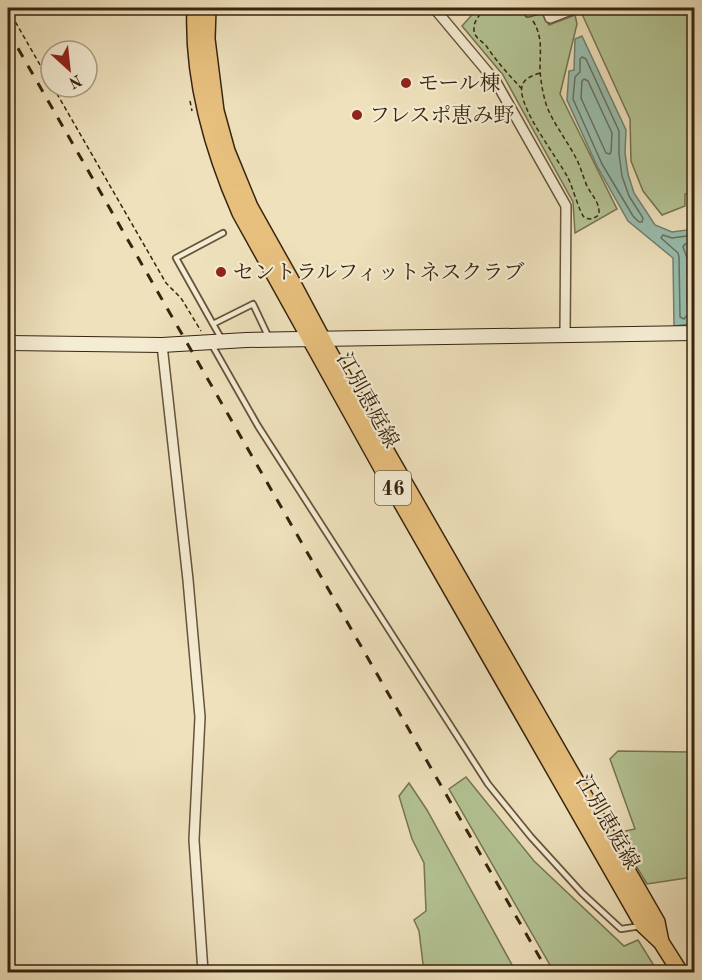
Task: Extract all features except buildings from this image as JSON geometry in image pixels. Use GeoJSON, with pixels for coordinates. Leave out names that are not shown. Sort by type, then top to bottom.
{"type":"FeatureCollection","features":[{"type":"Feature","properties":{"kind":"main road","name":"江別恵庭線"},"geometry":{"type":"LineString","coordinates":[[195,8],[199,82],[210,133],[224,176],[240,213],[657,922],[661,942]]}},
{"type":"Feature","properties":{"kind":"main road","name":"江別恵庭線"},"geometry":{"type":"LineString","coordinates":[[208,8],[207,39],[216,111],[227,151],[249,207],[288,273],[316,339],[385,474],[643,925],[661,942],[680,972]]}},
{"type":"Feature","properties":{"kind":"street"},"geometry":{"type":"LineString","coordinates":[[434,8],[496,82],[566,206],[565,335]]}},
{"type":"Feature","properties":{"kind":"street"},"geometry":{"type":"LineString","coordinates":[[546,8],[550,18],[576,8]]}},
{"type":"Feature","properties":{"kind":"street"},"geometry":{"type":"LineString","coordinates":[[8,343],[162,345],[217,338],[270,340],[694,333]]}},
{"type":"Feature","properties":{"kind":"street"},"geometry":{"type":"LineString","coordinates":[[162,345],[188,580],[200,717],[194,840],[203,972]]}},
{"type":"Feature","properties":{"kind":"lane"},"geometry":{"type":"LineString","coordinates":[[528,14],[546,8]]}},
{"type":"Feature","properties":{"kind":"lane"},"geometry":{"type":"LineString","coordinates":[[223,233],[176,258],[213,324],[217,338],[264,436],[488,784],[531,837],[582,893],[621,929],[643,925]]}},
{"type":"Feature","properties":{"kind":"lane"},"geometry":{"type":"LineString","coordinates":[[213,324],[253,304],[270,340]]}},
{"type":"Feature","properties":{"kind":"path"},"geometry":{"type":"LineString","coordinates":[[485,8],[474,28],[476,36],[522,88],[526,107],[567,177],[582,216],[592,219],[599,215],[600,208],[543,96],[540,73],[540,38],[528,14]]}},
{"type":"Feature","properties":{"kind":"path"},"geometry":{"type":"LineString","coordinates":[[8,9],[39,63]]}},
{"type":"Feature","properties":{"kind":"path"},"geometry":{"type":"LineString","coordinates":[[522,88],[527,79],[540,73]]}},
{"type":"Feature","properties":{"kind":"path"},"geometry":{"type":"LineString","coordinates":[[60,99],[166,283],[181,298],[201,331],[217,338]]}},
{"type":"Feature","properties":{"kind":"shaded area"},"geometry":{"type":"Polygon","coordinates":[[[478,8],[542,8],[549,25],[575,15],[577,24],[560,94],[617,209],[575,233],[573,202],[503,75],[462,26],[478,8]]]}},
{"type":"Feature","properties":{"kind":"shaded area"},"geometry":{"type":"Polygon","coordinates":[[[598,8],[694,8],[694,192],[685,194],[685,206],[662,215],[643,191],[631,161],[630,119],[582,14],[598,8]]]}},
{"type":"Feature","properties":{"kind":"shaded area"},"geometry":{"type":"Polygon","coordinates":[[[694,748],[693,877],[647,884],[616,833],[635,829],[610,759],[618,751],[689,752],[694,748]]]}},
{"type":"Feature","properties":{"kind":"shaded area"},"geometry":{"type":"Polygon","coordinates":[[[466,777],[534,861],[624,946],[638,940],[658,972],[554,972],[449,789],[466,777]]]}},
{"type":"Feature","properties":{"kind":"shaded area"},"geometry":{"type":"Polygon","coordinates":[[[409,783],[427,810],[516,972],[424,972],[419,931],[414,920],[426,911],[424,863],[412,839],[399,796],[409,783]]]}},
{"type":"Feature","properties":{"kind":"water"},"geometry":{"type":"Polygon","coordinates":[[[582,36],[626,130],[625,153],[634,193],[655,225],[672,232],[694,229],[694,308],[690,324],[674,326],[673,258],[628,221],[597,166],[567,100],[569,71],[574,70],[575,39],[582,36]]]}},
{"type":"Feature","properties":{"kind":"railway"},"geometry":{"type":"LineString","coordinates":[[8,31],[548,972]]}},
{"type":"Feature","properties":{"kind":"place","name":"モール棟"},"geometry":{"type":"Point","coordinates":[406,83]}},
{"type":"Feature","properties":{"kind":"place","name":"フレスポ恵み野"},"geometry":{"type":"Point","coordinates":[357,115]}},
{"type":"Feature","properties":{"kind":"place","name":"セントラルフィットネスクラブ"},"geometry":{"type":"Point","coordinates":[221,272]}}]}
